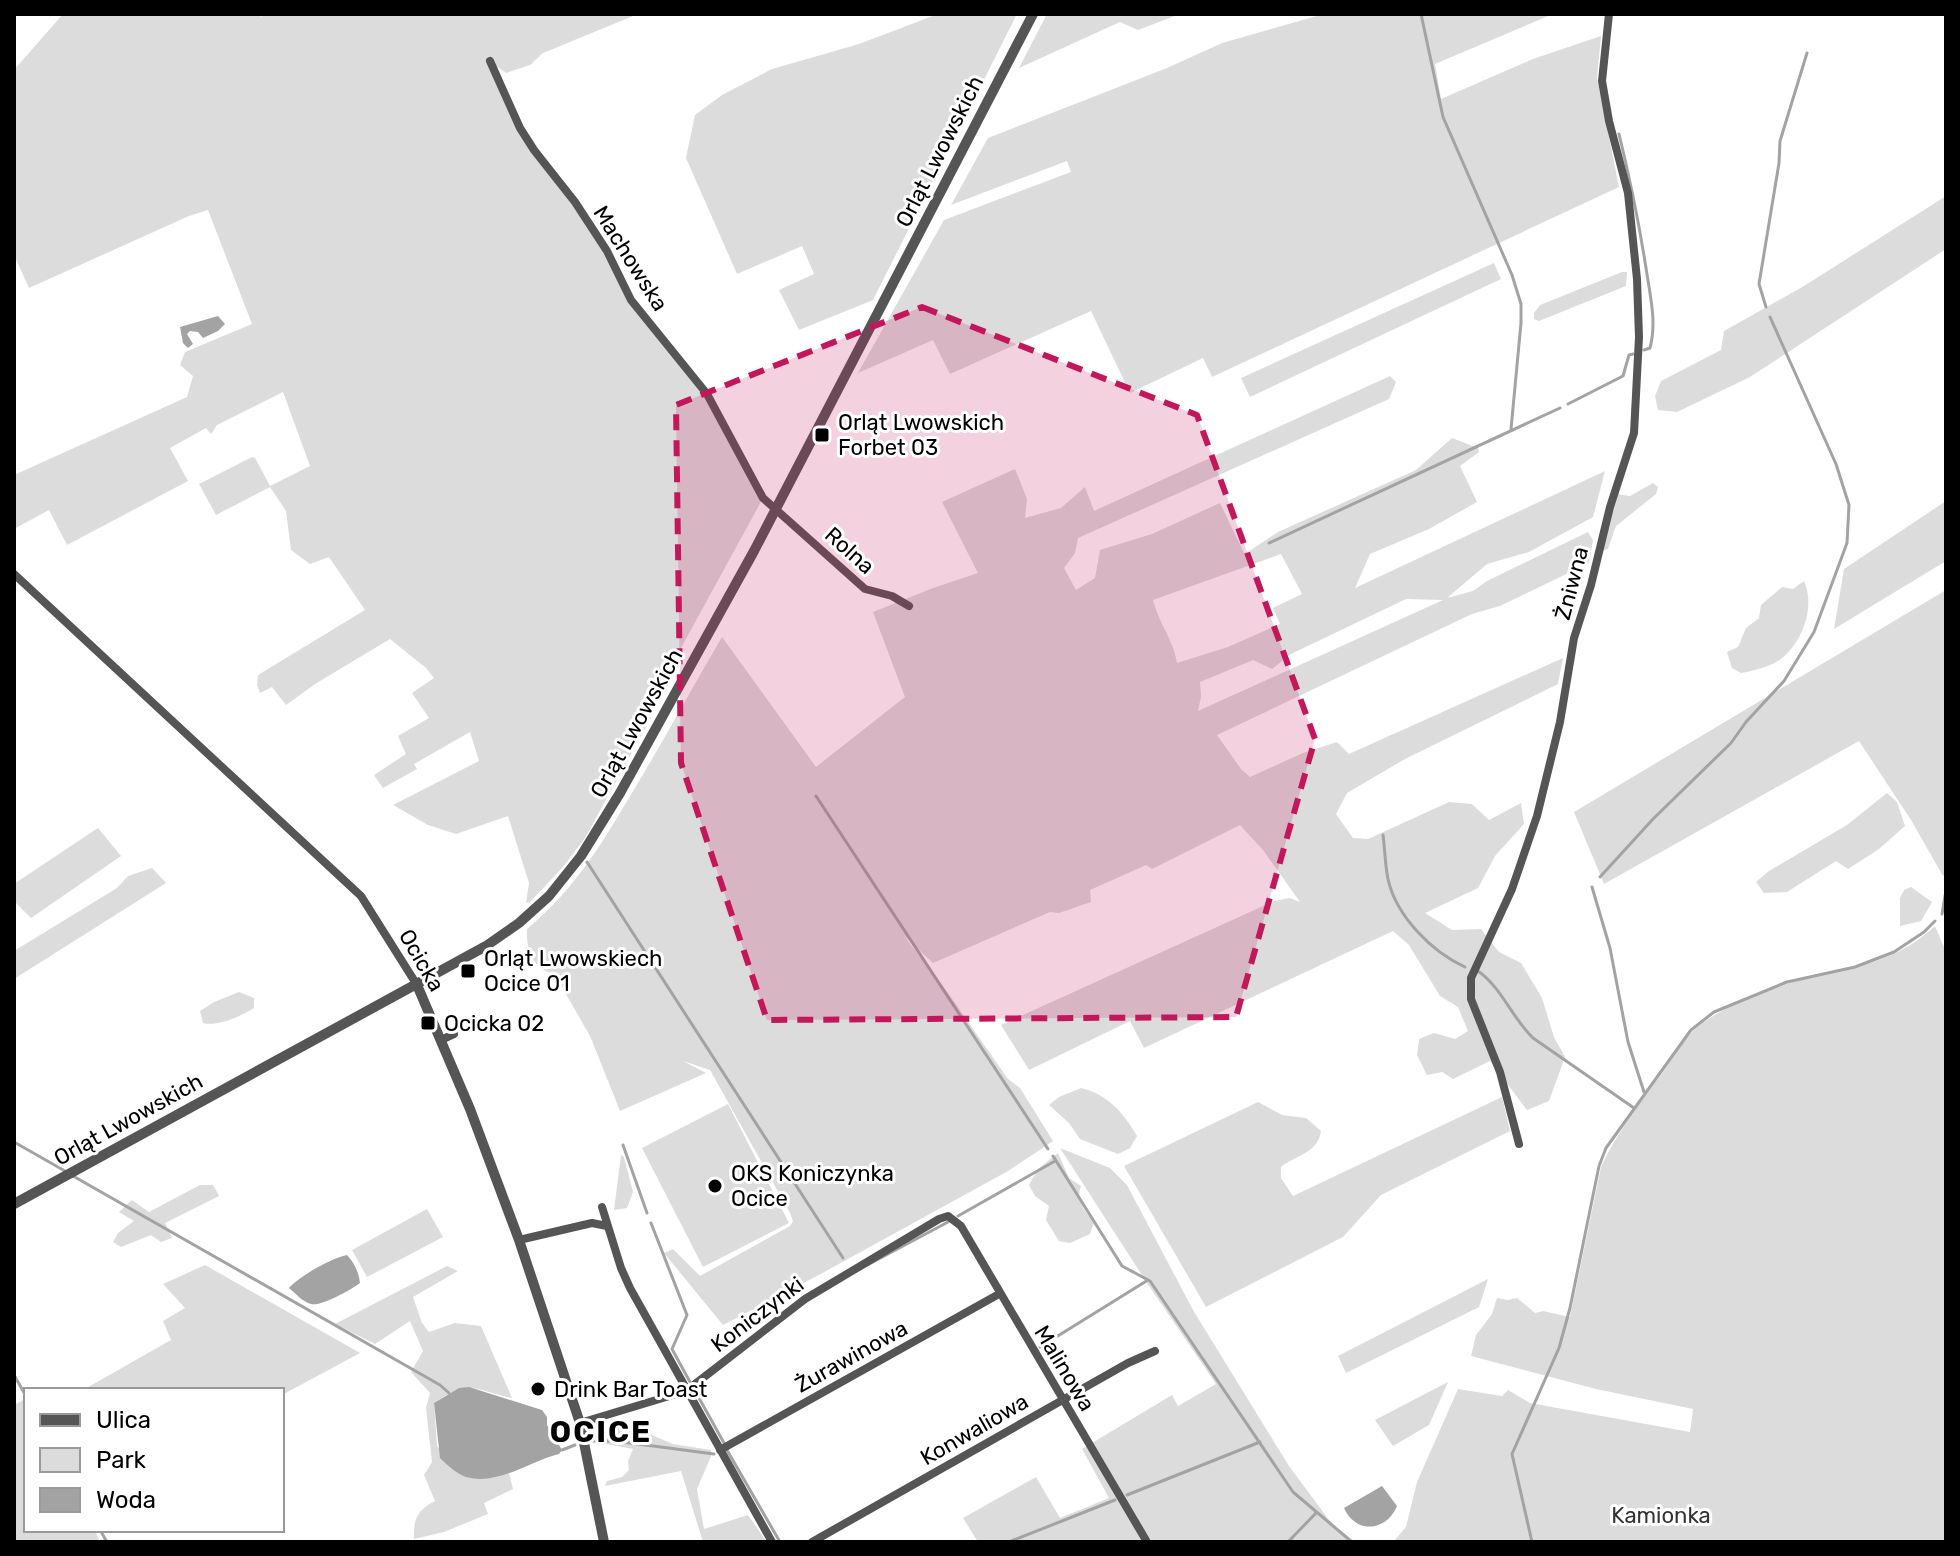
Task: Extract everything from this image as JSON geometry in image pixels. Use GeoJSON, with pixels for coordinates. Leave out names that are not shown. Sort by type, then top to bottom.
{"type":"FeatureCollection","features":[{"type":"Feature","properties":{"kind":"street","name":"Orląt Lwowskich"},"geometry":{"type":"LineString","coordinates":[[14,1204],[417,985],[512,929],[566,877],[641,758],[776,507],[1033,14]]}},
{"type":"Feature","properties":{"kind":"street","name":"Żniwna"},"geometry":{"type":"LineString","coordinates":[[1519,1144],[1500,1072],[1471,999],[1471,978],[1512,889],[1537,816],[1562,711],[1574,638],[1634,433],[1639,337],[1637,279],[1630,201],[1602,81],[1609,14]]}},
{"type":"Feature","properties":{"kind":"street","name":"Machowska"},"geometry":{"type":"LineString","coordinates":[[490,61],[520,128],[534,150],[575,202],[607,251],[631,300],[707,394],[763,498],[776,507]]}},
{"type":"Feature","properties":{"kind":"street","name":"Rolna"},"geometry":{"type":"LineString","coordinates":[[776,507],[865,589],[892,596],[909,606]]}},
{"type":"Feature","properties":{"kind":"street","name":"Ocicka"},"geometry":{"type":"LineString","coordinates":[[14,574],[361,896],[417,985],[519,1240],[580,1423],[604,1542]]}},
{"type":"Feature","properties":{"kind":"street"},"geometry":{"type":"LineString","coordinates":[[441,1040],[454,1034]]}},
{"type":"Feature","properties":{"kind":"street"},"geometry":{"type":"LineString","coordinates":[[602,1207],[630,1288],[772,1542]]}},
{"type":"Feature","properties":{"kind":"street","name":"Malinowa"},"geometry":{"type":"LineString","coordinates":[[948,1216],[961,1226],[1147,1542]]}},
{"type":"Feature","properties":{"kind":"street","name":"Koniczynki"},"geometry":{"type":"LineString","coordinates":[[580,1423],[686,1391],[805,1299],[948,1216]]}},
{"type":"Feature","properties":{"kind":"street"},"geometry":{"type":"LineString","coordinates":[[519,1240],[592,1223],[607,1226]]}},
{"type":"Feature","properties":{"kind":"street","name":"Żurawinowa"},"geometry":{"type":"LineString","coordinates":[[720,1450],[999,1294]]}},
{"type":"Feature","properties":{"kind":"street","name":"Konwaliowa"},"geometry":{"type":"LineString","coordinates":[[812,1542],[1128,1363],[1155,1351]]}},
{"type":"Feature","properties":{"kind":"highlighted area"},"geometry":{"type":"Polygon","coordinates":[[[922,307],[1197,415],[1315,739],[1236,1017],[767,1020],[681,763],[676,405],[922,307]]]}},
{"type":"Feature","properties":{"kind":"green space"},"geometry":{"type":"Polygon","coordinates":[[[63,14],[260,14],[261,17],[265,14],[638,14],[543,53],[530,65],[506,73],[491,62],[520,128],[575,203],[631,300],[707,394],[763,498],[646,712],[651,718],[585,838],[530,902],[526,903],[529,883],[508,816],[456,834],[428,825],[393,805],[479,761],[470,732],[414,764],[417,769],[383,788],[374,775],[406,754],[398,736],[429,718],[412,693],[434,678],[390,639],[286,705],[272,687],[260,693],[258,675],[365,610],[329,557],[310,564],[291,550],[286,511],[270,487],[216,515],[199,484],[252,457],[270,486],[310,466],[283,392],[217,425],[211,434],[206,428],[170,448],[188,481],[67,545],[49,510],[14,529],[14,475],[187,397],[193,376],[180,365],[185,352],[252,324],[208,210],[29,288],[14,255],[14,70],[63,14]]]}},
{"type":"Feature","properties":{"kind":"green space"},"geometry":{"type":"Polygon","coordinates":[[[938,14],[1017,14],[873,300],[799,330],[779,290],[814,274],[802,246],[737,274],[686,158],[695,115],[722,95],[772,69],[859,44],[938,14]]]}},
{"type":"Feature","properties":{"kind":"green space"},"geometry":{"type":"Polygon","coordinates":[[[1047,14],[1180,14],[1138,30],[1120,22],[1019,68],[1047,14]]]}},
{"type":"Feature","properties":{"kind":"green space"},"geometry":{"type":"Polygon","coordinates":[[[1324,14],[1553,14],[1435,64],[1441,99],[1533,59],[1601,36],[1597,78],[1619,187],[1212,377],[1203,358],[1130,393],[1091,311],[950,374],[933,340],[858,373],[944,220],[1071,172],[1067,161],[951,205],[988,138],[1167,68],[1222,43],[1324,14]]]}},
{"type":"Feature","properties":{"kind":"green space"},"geometry":{"type":"Polygon","coordinates":[[[1946,196],[1946,249],[1750,377],[1677,412],[1658,410],[1655,396],[1661,381],[1721,350],[1724,331],[1804,286],[1946,196]]]}},
{"type":"Feature","properties":{"kind":"green space"},"geometry":{"type":"Polygon","coordinates":[[[1494,263],[1501,279],[1250,397],[1241,378],[1494,263]]]}},
{"type":"Feature","properties":{"kind":"green space"},"geometry":{"type":"Polygon","coordinates":[[[1627,272],[1626,286],[1539,321],[1534,319],[1540,305],[1627,272]]]}},
{"type":"Feature","properties":{"kind":"green space"},"geometry":{"type":"Polygon","coordinates":[[[1390,376],[1396,382],[1389,399],[1078,538],[1075,553],[1064,568],[1076,590],[1095,578],[1100,550],[1152,534],[1220,503],[1244,553],[1248,552],[1278,532],[1416,470],[1452,438],[1478,448],[1479,452],[1460,466],[1477,502],[1429,529],[1370,554],[1355,588],[1605,471],[1593,517],[1529,552],[1487,564],[1447,598],[1473,591],[1487,581],[1588,532],[1593,540],[1589,563],[1500,606],[1472,614],[1217,735],[1250,777],[1303,753],[1337,742],[1349,754],[1563,658],[1558,684],[1405,759],[1347,793],[1336,814],[1353,838],[1368,839],[1449,802],[1472,804],[1489,820],[1521,803],[1524,824],[1495,856],[1478,888],[1425,913],[1452,930],[1481,929],[1499,952],[1521,963],[1542,998],[1554,1037],[1565,1057],[1549,1101],[1527,1110],[1490,1061],[1453,1079],[1442,1072],[1427,1075],[1417,1055],[1419,1039],[1434,1033],[1455,1039],[1468,1031],[1458,1007],[1440,996],[1409,945],[1393,931],[1144,1048],[1130,1021],[1029,1070],[1001,1025],[1274,901],[1290,898],[1300,902],[1263,850],[1240,825],[1152,869],[1146,865],[1090,890],[1091,902],[1059,913],[1050,912],[933,963],[904,936],[1008,1079],[1020,1088],[1053,1141],[1008,1171],[723,1325],[664,1253],[673,1249],[700,1276],[790,1226],[793,1221],[790,1213],[710,1070],[683,1061],[706,1073],[620,1111],[590,1036],[555,975],[541,968],[532,958],[527,929],[558,900],[596,851],[722,637],[816,767],[905,697],[873,612],[978,573],[942,502],[1015,469],[1027,499],[1025,518],[1061,508],[1085,487],[1094,511],[1390,376]],[[1281,554],[1153,600],[1177,663],[1228,647],[1280,624],[1273,608],[1302,594],[1281,554]],[[1406,599],[1291,654],[1272,669],[1253,660],[1200,682],[1198,711],[1443,600],[1406,599]]]}},
{"type":"Feature","properties":{"kind":"green space"},"geometry":{"type":"Polygon","coordinates":[[[1653,483],[1658,487],[1656,494],[1616,526],[1608,549],[1602,551],[1617,494],[1630,496],[1653,483]]]}},
{"type":"Feature","properties":{"kind":"green space"},"geometry":{"type":"Polygon","coordinates":[[[1946,501],[1946,561],[1834,629],[1844,569],[1946,501]]]}},
{"type":"Feature","properties":{"kind":"green space"},"geometry":{"type":"Polygon","coordinates":[[[1804,581],[1807,614],[1794,645],[1778,661],[1765,667],[1741,673],[1732,668],[1727,652],[1738,647],[1746,628],[1759,618],[1761,605],[1782,587],[1793,589],[1804,581]]]}},
{"type":"Feature","properties":{"kind":"green space"},"geometry":{"type":"Polygon","coordinates":[[[1946,590],[1946,872],[1943,876],[1911,820],[1859,741],[1604,884],[1574,812],[1946,590]]]}},
{"type":"Feature","properties":{"kind":"green space"},"geometry":{"type":"Polygon","coordinates":[[[1887,793],[1897,802],[1905,826],[1879,849],[1848,869],[1836,861],[1787,892],[1764,893],[1756,882],[1769,871],[1847,825],[1887,793]]]}},
{"type":"Feature","properties":{"kind":"green space"},"geometry":{"type":"Polygon","coordinates":[[[98,828],[121,856],[31,918],[14,904],[14,884],[98,828]]]}},
{"type":"Feature","properties":{"kind":"green space"},"geometry":{"type":"Polygon","coordinates":[[[152,868],[166,883],[14,979],[14,951],[117,888],[128,876],[152,868]]]}},
{"type":"Feature","properties":{"kind":"green space"},"geometry":{"type":"Polygon","coordinates":[[[1911,887],[1932,902],[1921,921],[1900,926],[1900,898],[1904,890],[1911,887]]]}},
{"type":"Feature","properties":{"kind":"green space","name":"Kamionka"},"geometry":{"type":"Polygon","coordinates":[[[1935,926],[1946,952],[1946,1542],[1393,1542],[1406,1527],[1417,1482],[1458,1389],[1502,1396],[1508,1390],[1530,1403],[1690,1432],[1693,1409],[1596,1389],[1471,1356],[1476,1335],[1492,1314],[1497,1298],[1517,1298],[1535,1313],[1543,1311],[1570,1317],[1601,1167],[1630,1118],[1693,1031],[1725,1009],[1766,991],[1884,958],[1918,940],[1935,926]]]}},
{"type":"Feature","properties":{"kind":"green space"},"geometry":{"type":"Polygon","coordinates":[[[239,992],[254,998],[254,1008],[222,1022],[203,1023],[200,1011],[239,992]]]}},
{"type":"Feature","properties":{"kind":"green space"},"geometry":{"type":"Polygon","coordinates":[[[1081,1088],[1099,1095],[1120,1112],[1137,1136],[1130,1148],[1118,1154],[1080,1139],[1069,1123],[1049,1105],[1081,1088]]]}},
{"type":"Feature","properties":{"kind":"green space"},"geometry":{"type":"Polygon","coordinates":[[[1502,1097],[1510,1131],[1381,1195],[1343,1237],[1206,1307],[1124,1166],[1258,1102],[1282,1115],[1306,1118],[1321,1131],[1311,1149],[1281,1167],[1281,1178],[1293,1196],[1502,1097]]]}},
{"type":"Feature","properties":{"kind":"green space","name":"OKS Koniczynka Ocice"},"geometry":{"type":"Polygon","coordinates":[[[728,1104],[789,1223],[703,1267],[642,1148],[728,1104]]]}},
{"type":"Feature","properties":{"kind":"green space"},"geometry":{"type":"Polygon","coordinates":[[[1060,1148],[1110,1168],[1127,1185],[1193,1310],[1289,1466],[1329,1520],[1351,1542],[978,1542],[963,1518],[1036,1477],[1060,1518],[1109,1498],[1082,1449],[1172,1395],[1178,1406],[1216,1384],[1060,1148]]]}},
{"type":"Feature","properties":{"kind":"green space"},"geometry":{"type":"Polygon","coordinates":[[[1058,1153],[1069,1178],[1081,1186],[1080,1202],[1094,1223],[1090,1234],[1070,1243],[1059,1241],[1046,1220],[1049,1206],[1035,1196],[1029,1185],[1038,1169],[1058,1153]]]}},
{"type":"Feature","properties":{"kind":"green space"},"geometry":{"type":"Polygon","coordinates":[[[621,1155],[633,1192],[627,1208],[614,1210],[621,1155]]]}},
{"type":"Feature","properties":{"kind":"green space"},"geometry":{"type":"Polygon","coordinates":[[[200,1185],[213,1185],[219,1196],[165,1223],[172,1238],[161,1242],[151,1235],[121,1247],[113,1242],[118,1233],[134,1221],[119,1212],[132,1200],[149,1212],[200,1185]]]}},
{"type":"Feature","properties":{"kind":"green space"},"geometry":{"type":"Polygon","coordinates":[[[427,1209],[443,1237],[367,1277],[352,1250],[427,1209]]]}},
{"type":"Feature","properties":{"kind":"green space"},"geometry":{"type":"Polygon","coordinates":[[[205,1265],[360,1353],[284,1394],[284,1388],[87,1388],[171,1340],[163,1321],[185,1308],[163,1284],[205,1265]]]}},
{"type":"Feature","properties":{"kind":"green space"},"geometry":{"type":"Polygon","coordinates":[[[447,1266],[458,1271],[413,1297],[422,1323],[429,1332],[455,1323],[481,1326],[512,1398],[472,1388],[446,1395],[434,1403],[437,1446],[466,1477],[509,1473],[513,1489],[484,1503],[488,1514],[444,1532],[414,1539],[417,1516],[435,1501],[424,1475],[432,1462],[426,1408],[430,1393],[411,1372],[423,1351],[410,1321],[375,1344],[335,1324],[447,1266]]]}},
{"type":"Feature","properties":{"kind":"green space"},"geometry":{"type":"Polygon","coordinates":[[[1488,1279],[1479,1307],[1346,1373],[1338,1356],[1488,1279]]]}},
{"type":"Feature","properties":{"kind":"green space"},"geometry":{"type":"Polygon","coordinates":[[[1448,1382],[1429,1425],[1393,1446],[1375,1420],[1448,1382]]]}},
{"type":"Feature","properties":{"kind":"green space"},"geometry":{"type":"Polygon","coordinates":[[[24,1400],[24,1532],[95,1532],[99,1539],[94,1542],[14,1542],[14,1405],[24,1400]]]}},
{"type":"Feature","properties":{"kind":"green space"},"geometry":{"type":"Polygon","coordinates":[[[607,1426],[642,1431],[673,1444],[711,1450],[697,1489],[704,1529],[748,1515],[767,1542],[703,1542],[681,1471],[605,1486],[607,1481],[622,1477],[629,1470],[628,1461],[633,1449],[602,1443],[593,1434],[607,1426]]]}},
{"type":"Feature","properties":{"kind":"water"},"geometry":{"type":"Polygon","coordinates":[[[218,316],[225,324],[218,331],[203,338],[198,332],[190,331],[187,334],[193,344],[188,348],[183,343],[180,327],[218,316]]]}},
{"type":"Feature","properties":{"kind":"water"},"geometry":{"type":"Polygon","coordinates":[[[347,1255],[356,1268],[360,1283],[350,1289],[329,1300],[311,1304],[289,1288],[316,1268],[347,1255]]]}},
{"type":"Feature","properties":{"kind":"water"},"geometry":{"type":"Polygon","coordinates":[[[469,1387],[542,1410],[562,1450],[559,1454],[502,1476],[478,1479],[456,1472],[440,1458],[434,1403],[459,1388],[469,1387]]]}},
{"type":"Feature","properties":{"kind":"water"},"geometry":{"type":"Polygon","coordinates":[[[1382,1486],[1397,1506],[1386,1521],[1379,1525],[1363,1526],[1349,1517],[1344,1508],[1382,1486]]]}},
{"type":"Feature","properties":{"kind":"waterway"},"geometry":{"type":"LineString","coordinates":[[1421,14],[1443,117],[1512,275],[1521,304],[1511,429]]}},
{"type":"Feature","properties":{"kind":"waterway"},"geometry":{"type":"LineString","coordinates":[[1766,307],[1759,284],[1780,141],[1807,53]]}},
{"type":"Feature","properties":{"kind":"waterway"},"geometry":{"type":"LineString","coordinates":[[1619,134],[1652,308],[1652,338],[1650,348],[1644,350]]}},
{"type":"Feature","properties":{"kind":"waterway"},"geometry":{"type":"LineString","coordinates":[[1600,877],[1653,819],[1731,743],[1784,681],[1814,632],[1847,543],[1849,505],[1836,464],[1770,317]]}},
{"type":"Feature","properties":{"kind":"waterway"},"geometry":{"type":"LineString","coordinates":[[1568,404],[1623,376],[1629,355],[1633,354]]}},
{"type":"Feature","properties":{"kind":"waterway"},"geometry":{"type":"LineString","coordinates":[[1269,543],[1560,408]]}},
{"type":"Feature","properties":{"kind":"waterway"},"geometry":{"type":"LineString","coordinates":[[816,796],[1048,1149]]}},
{"type":"Feature","properties":{"kind":"waterway"},"geometry":{"type":"LineString","coordinates":[[1383,835],[1388,879],[1407,919],[1440,952],[1465,967]]}},
{"type":"Feature","properties":{"kind":"waterway"},"geometry":{"type":"LineString","coordinates":[[587,862],[843,1258]]}},
{"type":"Feature","properties":{"kind":"waterway"},"geometry":{"type":"LineString","coordinates":[[1592,887],[1610,948],[1628,1042],[1644,1092]]}},
{"type":"Feature","properties":{"kind":"waterway"},"geometry":{"type":"LineString","coordinates":[[1942,914],[1946,890]]}},
{"type":"Feature","properties":{"kind":"waterway"},"geometry":{"type":"LineString","coordinates":[[1532,1542],[1512,1454],[1559,1348],[1599,1166],[1606,1148],[1691,1030],[1714,1012],[1787,982],[1855,967],[1894,952],[1935,921]]}},
{"type":"Feature","properties":{"kind":"waterway"},"geometry":{"type":"LineString","coordinates":[[1478,971],[1494,986],[1533,1038],[1634,1108]]}},
{"type":"Feature","properties":{"kind":"waterway"},"geometry":{"type":"LineString","coordinates":[[14,1142],[65,1171]]}},
{"type":"Feature","properties":{"kind":"waterway"},"geometry":{"type":"LineString","coordinates":[[623,1145],[647,1213]]}},
{"type":"Feature","properties":{"kind":"waterway"},"geometry":{"type":"LineString","coordinates":[[1053,1156],[1122,1266],[1150,1281],[1293,1492],[1352,1542]]}},
{"type":"Feature","properties":{"kind":"waterway"},"geometry":{"type":"LineString","coordinates":[[958,1216],[1055,1161]]}},
{"type":"Feature","properties":{"kind":"waterway"},"geometry":{"type":"LineString","coordinates":[[73,1176],[440,1385],[449,1393]]}},
{"type":"Feature","properties":{"kind":"waterway"},"geometry":{"type":"LineString","coordinates":[[858,1270],[948,1222]]}},
{"type":"Feature","properties":{"kind":"waterway"},"geometry":{"type":"LineString","coordinates":[[651,1223],[687,1315],[672,1349],[690,1382]]}},
{"type":"Feature","properties":{"kind":"waterway"},"geometry":{"type":"LineString","coordinates":[[1040,1347],[1148,1280]]}},
{"type":"Feature","properties":{"kind":"waterway"},"geometry":{"type":"LineString","coordinates":[[14,1375],[24,1392]]}},
{"type":"Feature","properties":{"kind":"waterway"},"geometry":{"type":"LineString","coordinates":[[694,1389],[724,1443]]}},
{"type":"Feature","properties":{"kind":"waterway"},"geometry":{"type":"LineString","coordinates":[[593,1441],[714,1454]]}},
{"type":"Feature","properties":{"kind":"waterway"},"geometry":{"type":"LineString","coordinates":[[1127,1495],[1260,1442]]}},
{"type":"Feature","properties":{"kind":"waterway"},"geometry":{"type":"LineString","coordinates":[[562,1450],[575,1445]]}},
{"type":"Feature","properties":{"kind":"waterway"},"geometry":{"type":"LineString","coordinates":[[727,1450],[780,1542]]}},
{"type":"Feature","properties":{"kind":"waterway"},"geometry":{"type":"LineString","coordinates":[[1009,1542],[1115,1500]]}},
{"type":"Feature","properties":{"kind":"waterway"},"geometry":{"type":"LineString","coordinates":[[1288,1542],[1316,1513]]}},
{"type":"Feature","properties":{"kind":"waterway"},"geometry":{"type":"LineString","coordinates":[[101,1532],[107,1542]]}},
{"type":"Feature","properties":{"kind":"place","name":"Orląt Lwowskich Forbet 03"},"geometry":{"type":"Point","coordinates":[822,435]}},
{"type":"Feature","properties":{"kind":"place","name":"Orląt Lwowskiech Ocice 01"},"geometry":{"type":"Point","coordinates":[468,971]}},
{"type":"Feature","properties":{"kind":"place","name":"Ocicka 02"},"geometry":{"type":"Point","coordinates":[428,1023]}},
{"type":"Feature","properties":{"kind":"place","name":"OKS Koniczynka Ocice"},"geometry":{"type":"Point","coordinates":[715,1186]}},
{"type":"Feature","properties":{"kind":"place","name":"Drink Bar Toast"},"geometry":{"type":"Point","coordinates":[538,1389]}},
{"type":"Feature","properties":{"kind":"district","name":"OCICE"},"geometry":{"type":"Point","coordinates":[601,1432]}}]}
